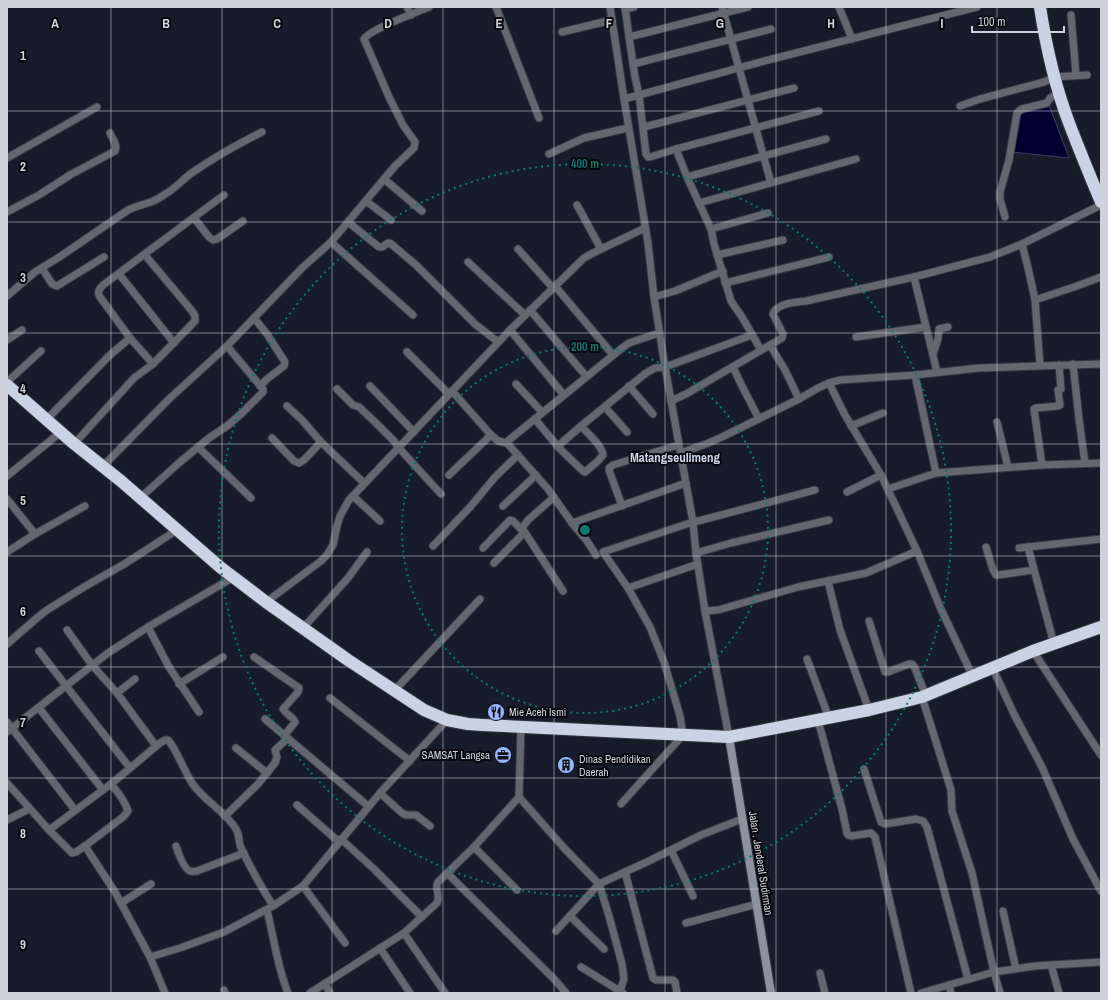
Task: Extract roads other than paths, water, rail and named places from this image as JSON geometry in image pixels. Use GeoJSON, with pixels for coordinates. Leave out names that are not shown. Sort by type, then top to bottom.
{"type":"FeatureCollection","features":[{"type":"Feature","properties":{"kind":"highway"},"geometry":{"type":"LineString","coordinates":[[1040,7],[1054,77],[1068,122],[1101,203]]}},
{"type":"Feature","properties":{"kind":"highway"},"geometry":{"type":"LineString","coordinates":[[7,384],[46,420],[103,466],[220,567],[266,602],[394,691],[424,710],[447,720],[468,724],[729,737],[869,710],[924,697],[1033,651],[1101,627]]}},
{"type":"Feature","properties":{"kind":"street"},"geometry":{"type":"LineString","coordinates":[[407,7],[411,15]]}},
{"type":"Feature","properties":{"kind":"street"},"geometry":{"type":"LineString","coordinates":[[103,466],[168,399],[227,346],[302,268],[331,242],[398,162],[413,150],[415,144],[401,122],[391,102],[364,39],[370,33],[429,7]]}},
{"type":"Feature","properties":{"kind":"street"},"geometry":{"type":"LineString","coordinates":[[496,7],[539,118]]}},
{"type":"Feature","properties":{"kind":"street"},"geometry":{"type":"LineString","coordinates":[[610,7],[631,97],[644,127],[646,154],[648,157],[819,111]]}},
{"type":"Feature","properties":{"kind":"street"},"geometry":{"type":"LineString","coordinates":[[634,7],[625,8],[633,64],[628,128],[645,228],[664,367],[678,444],[685,451],[686,483],[697,521],[698,564],[729,737]]}},
{"type":"Feature","properties":{"kind":"street"},"geometry":{"type":"LineString","coordinates":[[629,37],[723,10],[748,7]]}},
{"type":"Feature","properties":{"kind":"street"},"geometry":{"type":"LineString","coordinates":[[839,7],[852,39]]}},
{"type":"Feature","properties":{"kind":"street"},"geometry":{"type":"LineString","coordinates":[[631,97],[656,92],[977,7]]}},
{"type":"Feature","properties":{"kind":"street"},"geometry":{"type":"LineString","coordinates":[[723,10],[771,183]]}},
{"type":"Feature","properties":{"kind":"street"},"geometry":{"type":"LineString","coordinates":[[1071,15],[1076,75]]}},
{"type":"Feature","properties":{"kind":"street"},"geometry":{"type":"LineString","coordinates":[[562,32],[612,20]]}},
{"type":"Feature","properties":{"kind":"street"},"geometry":{"type":"LineString","coordinates":[[633,64],[731,40],[772,28]]}},
{"type":"Feature","properties":{"kind":"street"},"geometry":{"type":"LineString","coordinates":[[960,106],[980,99],[1044,82],[1054,77],[1087,75]]}},
{"type":"Feature","properties":{"kind":"street"},"geometry":{"type":"LineString","coordinates":[[644,127],[794,88]]}},
{"type":"Feature","properties":{"kind":"street"},"geometry":{"type":"LineString","coordinates":[[1005,217],[1000,200],[1000,192],[1009,160],[1017,113],[1022,109],[1047,102],[1050,98],[1059,93]]}},
{"type":"Feature","properties":{"kind":"street"},"geometry":{"type":"LineString","coordinates":[[7,158],[97,107]]}},
{"type":"Feature","properties":{"kind":"street"},"geometry":{"type":"LineString","coordinates":[[549,154],[584,138],[628,128]]}},
{"type":"Feature","properties":{"kind":"street"},"geometry":{"type":"LineString","coordinates":[[7,296],[28,277],[134,207],[157,199],[169,192],[188,176],[211,160],[262,132]]}},
{"type":"Feature","properties":{"kind":"street"},"geometry":{"type":"LineString","coordinates":[[7,212],[39,195],[70,175],[115,151],[116,146],[110,133]]}},
{"type":"Feature","properties":{"kind":"street"},"geometry":{"type":"LineString","coordinates":[[687,178],[826,139]]}},
{"type":"Feature","properties":{"kind":"street"},"geometry":{"type":"LineString","coordinates":[[676,150],[687,178],[712,228],[714,244],[732,303],[761,350]]}},
{"type":"Feature","properties":{"kind":"street"},"geometry":{"type":"LineString","coordinates":[[634,161],[648,159],[654,156]]}},
{"type":"Feature","properties":{"kind":"street"},"geometry":{"type":"LineString","coordinates":[[700,202],[856,159]]}},
{"type":"Feature","properties":{"kind":"street"},"geometry":{"type":"LineString","coordinates":[[384,179],[422,211]]}},
{"type":"Feature","properties":{"kind":"street"},"geometry":{"type":"LineString","coordinates":[[152,364],[130,338],[100,297],[98,293],[100,288],[224,195]]}},
{"type":"Feature","properties":{"kind":"street"},"geometry":{"type":"LineString","coordinates":[[366,201],[391,220]]}},
{"type":"Feature","properties":{"kind":"street"},"geometry":{"type":"LineString","coordinates":[[671,401],[686,394],[782,338],[784,336],[773,314],[779,307],[793,302],[806,301],[914,277],[990,257],[1022,244],[1101,203]]}},
{"type":"Feature","properties":{"kind":"street"},"geometry":{"type":"LineString","coordinates":[[577,205],[601,250]]}},
{"type":"Feature","properties":{"kind":"street"},"geometry":{"type":"LineString","coordinates":[[712,228],[768,213]]}},
{"type":"Feature","properties":{"kind":"street"},"geometry":{"type":"LineString","coordinates":[[194,218],[213,240],[217,239],[243,220]]}},
{"type":"Feature","properties":{"kind":"street"},"geometry":{"type":"LineString","coordinates":[[348,222],[379,247],[390,243],[416,265],[475,324],[498,342]]}},
{"type":"Feature","properties":{"kind":"street"},"geometry":{"type":"LineString","coordinates":[[266,602],[327,555],[333,545],[337,526],[343,510],[353,496],[530,310],[584,258],[645,228]]}},
{"type":"Feature","properties":{"kind":"street"},"geometry":{"type":"LineString","coordinates":[[717,255],[783,240]]}},
{"type":"Feature","properties":{"kind":"street"},"geometry":{"type":"LineString","coordinates":[[331,242],[413,314]]}},
{"type":"Feature","properties":{"kind":"street"},"geometry":{"type":"LineString","coordinates":[[1022,244],[1035,300],[1040,366]]}},
{"type":"Feature","properties":{"kind":"street"},"geometry":{"type":"LineString","coordinates":[[518,249],[554,287],[612,355]]}},
{"type":"Feature","properties":{"kind":"street"},"geometry":{"type":"LineString","coordinates":[[74,444],[134,378],[152,364],[195,321],[195,316],[189,308],[145,255]]}},
{"type":"Feature","properties":{"kind":"street"},"geometry":{"type":"LineString","coordinates":[[725,283],[829,257]]}},
{"type":"Feature","properties":{"kind":"street"},"geometry":{"type":"LineString","coordinates":[[42,268],[52,284],[57,286],[104,258]]}},
{"type":"Feature","properties":{"kind":"street"},"geometry":{"type":"LineString","coordinates":[[468,262],[525,315]]}},
{"type":"Feature","properties":{"kind":"street"},"geometry":{"type":"LineString","coordinates":[[654,298],[723,271]]}},
{"type":"Feature","properties":{"kind":"street"},"geometry":{"type":"LineString","coordinates":[[119,274],[174,342]]}},
{"type":"Feature","properties":{"kind":"street"},"geometry":{"type":"LineString","coordinates":[[914,277],[937,372]]}},
{"type":"Feature","properties":{"kind":"street"},"geometry":{"type":"LineString","coordinates":[[1035,300],[1101,277]]}},
{"type":"Feature","properties":{"kind":"street"},"geometry":{"type":"LineString","coordinates":[[530,310],[586,376]]}},
{"type":"Feature","properties":{"kind":"street"},"geometry":{"type":"LineString","coordinates":[[254,318],[286,362],[284,366],[260,386]]}},
{"type":"Feature","properties":{"kind":"street"},"geometry":{"type":"LineString","coordinates":[[933,354],[939,331],[941,328],[948,326]]}},
{"type":"Feature","properties":{"kind":"street"},"geometry":{"type":"LineString","coordinates":[[856,337],[926,328]]}},
{"type":"Feature","properties":{"kind":"street"},"geometry":{"type":"LineString","coordinates":[[7,340],[22,330]]}},
{"type":"Feature","properties":{"kind":"street"},"geometry":{"type":"LineString","coordinates":[[510,330],[564,395]]}},
{"type":"Feature","properties":{"kind":"street"},"geometry":{"type":"LineString","coordinates":[[507,443],[542,412],[612,355],[626,345],[659,333]]}},
{"type":"Feature","properties":{"kind":"street"},"geometry":{"type":"LineString","coordinates":[[558,446],[629,386],[653,368],[664,367],[752,335]]}},
{"type":"Feature","properties":{"kind":"street"},"geometry":{"type":"LineString","coordinates":[[46,420],[111,354],[130,338]]}},
{"type":"Feature","properties":{"kind":"street"},"geometry":{"type":"LineString","coordinates":[[770,345],[785,370],[798,399]]}},
{"type":"Feature","properties":{"kind":"street"},"geometry":{"type":"LineString","coordinates":[[140,498],[198,447],[227,426],[262,394],[263,390],[227,346]]}},
{"type":"Feature","properties":{"kind":"street"},"geometry":{"type":"LineString","coordinates":[[7,384],[41,351]]}},
{"type":"Feature","properties":{"kind":"street"},"geometry":{"type":"LineString","coordinates":[[407,352],[451,392],[491,436],[498,441],[507,443],[554,496],[596,555]]}},
{"type":"Feature","properties":{"kind":"street"},"geometry":{"type":"LineString","coordinates":[[1073,364],[1085,463]]}},
{"type":"Feature","properties":{"kind":"street"},"geometry":{"type":"LineString","coordinates":[[685,451],[722,437],[829,383],[847,379],[914,375],[979,368],[1101,364]]}},
{"type":"Feature","properties":{"kind":"street"},"geometry":{"type":"LineString","coordinates":[[1042,465],[1034,410],[1036,408],[1059,405],[1058,390],[1061,389],[1061,384],[1059,365]]}},
{"type":"Feature","properties":{"kind":"street"},"geometry":{"type":"LineString","coordinates":[[733,367],[759,419]]}},
{"type":"Feature","properties":{"kind":"street"},"geometry":{"type":"LineString","coordinates":[[914,375],[936,473]]}},
{"type":"Feature","properties":{"kind":"street"},"geometry":{"type":"LineString","coordinates":[[829,383],[851,426],[888,488],[940,607],[973,677]]}},
{"type":"Feature","properties":{"kind":"street"},"geometry":{"type":"LineString","coordinates":[[516,384],[542,412]]}},
{"type":"Feature","properties":{"kind":"street"},"geometry":{"type":"LineString","coordinates":[[370,386],[414,432]]}},
{"type":"Feature","properties":{"kind":"street"},"geometry":{"type":"LineString","coordinates":[[629,386],[653,414]]}},
{"type":"Feature","properties":{"kind":"street"},"geometry":{"type":"LineString","coordinates":[[337,389],[353,405],[360,407],[394,441],[441,494]]}},
{"type":"Feature","properties":{"kind":"street"},"geometry":{"type":"LineString","coordinates":[[287,406],[302,420],[321,442],[364,483]]}},
{"type":"Feature","properties":{"kind":"street"},"geometry":{"type":"LineString","coordinates":[[605,407],[627,432]]}},
{"type":"Feature","properties":{"kind":"street"},"geometry":{"type":"LineString","coordinates":[[851,426],[883,413]]}},
{"type":"Feature","properties":{"kind":"street"},"geometry":{"type":"LineString","coordinates":[[535,419],[558,446],[584,472],[602,457],[603,453],[599,446],[581,426]]}},
{"type":"Feature","properties":{"kind":"street"},"geometry":{"type":"LineString","coordinates":[[997,422],[1008,467]]}},
{"type":"Feature","properties":{"kind":"street"},"geometry":{"type":"LineString","coordinates":[[7,476],[60,432]]}},
{"type":"Feature","properties":{"kind":"street"},"geometry":{"type":"LineString","coordinates":[[449,475],[491,436]]}},
{"type":"Feature","properties":{"kind":"street"},"geometry":{"type":"LineString","coordinates":[[272,438],[294,461],[297,462],[304,460],[321,442]]}},
{"type":"Feature","properties":{"kind":"street"},"geometry":{"type":"LineString","coordinates":[[622,506],[609,470],[610,467],[678,444]]}},
{"type":"Feature","properties":{"kind":"street"},"geometry":{"type":"LineString","coordinates":[[198,447],[251,498]]}},
{"type":"Feature","properties":{"kind":"street"},"geometry":{"type":"LineString","coordinates":[[433,546],[471,506],[495,476],[518,455]]}},
{"type":"Feature","properties":{"kind":"street"},"geometry":{"type":"LineString","coordinates":[[888,488],[936,473],[1008,467],[1101,463]]}},
{"type":"Feature","properties":{"kind":"street"},"geometry":{"type":"LineString","coordinates":[[503,506],[536,475]]}},
{"type":"Feature","properties":{"kind":"street"},"geometry":{"type":"LineString","coordinates":[[847,492],[881,475]]}},
{"type":"Feature","properties":{"kind":"street"},"geometry":{"type":"LineString","coordinates":[[572,523],[686,483]]}},
{"type":"Feature","properties":{"kind":"street"},"geometry":{"type":"LineString","coordinates":[[621,804],[683,735],[680,716],[664,662],[650,627],[628,588],[603,552],[697,521],[815,490]]}},
{"type":"Feature","properties":{"kind":"street"},"geometry":{"type":"LineString","coordinates":[[353,496],[380,521]]}},
{"type":"Feature","properties":{"kind":"street"},"geometry":{"type":"LineString","coordinates":[[494,563],[523,531],[523,525],[554,496]]}},
{"type":"Feature","properties":{"kind":"street"},"geometry":{"type":"LineString","coordinates":[[7,499],[35,534]]}},
{"type":"Feature","properties":{"kind":"street"},"geometry":{"type":"LineString","coordinates":[[7,552],[35,534],[85,506]]}},
{"type":"Feature","properties":{"kind":"street"},"geometry":{"type":"LineString","coordinates":[[483,548],[510,520],[523,531],[563,591]]}},
{"type":"Feature","properties":{"kind":"street"},"geometry":{"type":"LineString","coordinates":[[698,552],[828,520]]}},
{"type":"Feature","properties":{"kind":"street"},"geometry":{"type":"LineString","coordinates":[[7,644],[47,610],[126,563],[177,530]]}},
{"type":"Feature","properties":{"kind":"street"},"geometry":{"type":"LineString","coordinates":[[1019,548],[1101,538]]}},
{"type":"Feature","properties":{"kind":"street"},"geometry":{"type":"LineString","coordinates":[[986,547],[996,575],[1034,570]]}},
{"type":"Feature","properties":{"kind":"street"},"geometry":{"type":"LineString","coordinates":[[1028,547],[1054,644]]}},
{"type":"Feature","properties":{"kind":"street"},"geometry":{"type":"LineString","coordinates":[[303,628],[348,578],[367,552]]}},
{"type":"Feature","properties":{"kind":"street"},"geometry":{"type":"LineString","coordinates":[[707,611],[718,610],[798,587],[866,573],[917,552]]}},
{"type":"Feature","properties":{"kind":"street"},"geometry":{"type":"LineString","coordinates":[[628,588],[698,564]]}},
{"type":"Feature","properties":{"kind":"street"},"geometry":{"type":"LineString","coordinates":[[75,810],[9,727],[39,708],[108,653],[148,627],[234,577]]}},
{"type":"Feature","properties":{"kind":"street"},"geometry":{"type":"LineString","coordinates":[[828,581],[840,630],[869,710]]}},
{"type":"Feature","properties":{"kind":"street"},"geometry":{"type":"LineString","coordinates":[[394,691],[480,599]]}},
{"type":"Feature","properties":{"kind":"street"},"geometry":{"type":"LineString","coordinates":[[869,621],[885,671],[887,672],[908,664],[912,664],[914,666],[951,790],[952,811],[972,873],[1000,993]]}},
{"type":"Feature","properties":{"kind":"street"},"geometry":{"type":"LineString","coordinates":[[148,627],[179,684],[199,712]]}},
{"type":"Feature","properties":{"kind":"street"},"geometry":{"type":"LineString","coordinates":[[66,630],[92,665],[117,693],[156,746]]}},
{"type":"Feature","properties":{"kind":"street"},"geometry":{"type":"LineString","coordinates":[[39,651],[130,768]]}},
{"type":"Feature","properties":{"kind":"street"},"geometry":{"type":"LineString","coordinates":[[1033,651],[1101,755]]}},
{"type":"Feature","properties":{"kind":"street"},"geometry":{"type":"LineString","coordinates":[[179,684],[223,657]]}},
{"type":"Feature","properties":{"kind":"street"},"geometry":{"type":"LineString","coordinates":[[224,816],[258,784],[275,763],[277,755],[275,750],[295,722],[284,712],[283,709],[299,689],[296,685],[254,657]]}},
{"type":"Feature","properties":{"kind":"street"},"geometry":{"type":"LineString","coordinates":[[807,660],[824,719],[847,833],[851,836],[871,833],[875,837],[911,993]]}},
{"type":"Feature","properties":{"kind":"street"},"geometry":{"type":"LineString","coordinates":[[993,669],[1015,716],[1042,767],[1073,838],[1101,891]]}},
{"type":"Feature","properties":{"kind":"street"},"geometry":{"type":"LineString","coordinates":[[117,693],[136,679]]}},
{"type":"Feature","properties":{"kind":"street"},"geometry":{"type":"LineString","coordinates":[[330,698],[410,761]]}},
{"type":"Feature","properties":{"kind":"street"},"geometry":{"type":"LineString","coordinates":[[39,708],[103,790]]}},
{"type":"Feature","properties":{"kind":"street"},"geometry":{"type":"LineString","coordinates":[[265,719],[368,806]]}},
{"type":"Feature","properties":{"kind":"street"},"geometry":{"type":"LineString","coordinates":[[150,957],[224,932],[270,908],[303,886],[368,806],[447,720]]}},
{"type":"Feature","properties":{"kind":"street"},"geometry":{"type":"LineString","coordinates":[[310,993],[404,933],[439,900],[436,889],[438,882],[474,847],[519,797],[521,727]]}},
{"type":"Feature","properties":{"kind":"street","name":"Jalan . Jenderal Sudirman"},"geometry":{"type":"LineString","coordinates":[[729,737],[771,993]]}},
{"type":"Feature","properties":{"kind":"street"},"geometry":{"type":"LineString","coordinates":[[49,830],[111,784],[156,746],[165,740],[169,741],[193,784],[238,832],[240,845],[270,908],[278,964],[288,993]]}},
{"type":"Feature","properties":{"kind":"street"},"geometry":{"type":"LineString","coordinates":[[236,748],[267,773]]}},
{"type":"Feature","properties":{"kind":"street"},"geometry":{"type":"LineString","coordinates":[[864,769],[881,822],[885,824],[916,819],[923,821],[927,827],[968,979]]}},
{"type":"Feature","properties":{"kind":"street"},"geometry":{"type":"LineString","coordinates":[[7,783],[29,809],[72,853],[85,846],[123,817],[127,812],[122,798],[111,784]]}},
{"type":"Feature","properties":{"kind":"street"},"geometry":{"type":"LineString","coordinates":[[380,793],[402,813],[406,815],[416,815],[430,826]]}},
{"type":"Feature","properties":{"kind":"street"},"geometry":{"type":"LineString","coordinates":[[519,797],[565,849],[599,884],[622,964],[624,975],[622,992],[581,967]]}},
{"type":"Feature","properties":{"kind":"street"},"geometry":{"type":"LineString","coordinates":[[297,805],[374,869],[422,917]]}},
{"type":"Feature","properties":{"kind":"street"},"geometry":{"type":"LineString","coordinates":[[7,820],[29,809]]}},
{"type":"Feature","properties":{"kind":"street"},"geometry":{"type":"LineString","coordinates":[[556,931],[599,884],[701,834],[742,819]]}},
{"type":"Feature","properties":{"kind":"street"},"geometry":{"type":"LineString","coordinates":[[85,846],[114,892],[150,957],[165,993]]}},
{"type":"Feature","properties":{"kind":"street"},"geometry":{"type":"LineString","coordinates":[[176,846],[186,867],[191,871],[200,870],[244,853]]}},
{"type":"Feature","properties":{"kind":"street"},"geometry":{"type":"LineString","coordinates":[[474,847],[517,890]]}},
{"type":"Feature","properties":{"kind":"street"},"geometry":{"type":"LineString","coordinates":[[671,850],[693,896]]}},
{"type":"Feature","properties":{"kind":"street"},"geometry":{"type":"LineString","coordinates":[[625,872],[654,978],[656,980],[673,980],[675,982],[677,993]]}},
{"type":"Feature","properties":{"kind":"street"},"geometry":{"type":"LineString","coordinates":[[447,873],[555,980],[566,993]]}},
{"type":"Feature","properties":{"kind":"street"},"geometry":{"type":"LineString","coordinates":[[121,904],[151,884]]}},
{"type":"Feature","properties":{"kind":"street"},"geometry":{"type":"LineString","coordinates":[[303,886],[344,943]]}},
{"type":"Feature","properties":{"kind":"street"},"geometry":{"type":"LineString","coordinates":[[686,923],[757,904]]}},
{"type":"Feature","properties":{"kind":"street"},"geometry":{"type":"LineString","coordinates":[[1003,911],[1016,969]]}},
{"type":"Feature","properties":{"kind":"street"},"geometry":{"type":"LineString","coordinates":[[570,916],[604,949]]}},
{"type":"Feature","properties":{"kind":"street"},"geometry":{"type":"LineString","coordinates":[[404,933],[445,993]]}},
{"type":"Feature","properties":{"kind":"street"},"geometry":{"type":"LineString","coordinates":[[380,948],[410,993]]}},
{"type":"Feature","properties":{"kind":"street"},"geometry":{"type":"LineString","coordinates":[[922,993],[994,972],[1051,965],[1101,962]]}},
{"type":"Feature","properties":{"kind":"street"},"geometry":{"type":"LineString","coordinates":[[1051,965],[1059,993]]}},
{"type":"Feature","properties":{"kind":"street"},"geometry":{"type":"LineString","coordinates":[[820,973],[825,993]]}},
{"type":"Feature","properties":{"kind":"street"},"geometry":{"type":"LineString","coordinates":[[325,984],[330,993]]}},
{"type":"Feature","properties":{"kind":"street"},"geometry":{"type":"LineString","coordinates":[[949,985],[952,993]]}},
{"type":"Feature","properties":{"kind":"place","name":"Mie Aceh Ismi"},"geometry":{"type":"Point","coordinates":[496,712]}},
{"type":"Feature","properties":{"kind":"place","name":"SAMSAT Langsa"},"geometry":{"type":"Point","coordinates":[503,755]}},
{"type":"Feature","properties":{"kind":"place","name":"Dinas Pendidikan Daerah"},"geometry":{"type":"Point","coordinates":[566,765]}},
{"type":"Feature","properties":{"kind":"district","name":"Matangseulimeng"},"geometry":{"type":"Point","coordinates":[675,457]}}]}
